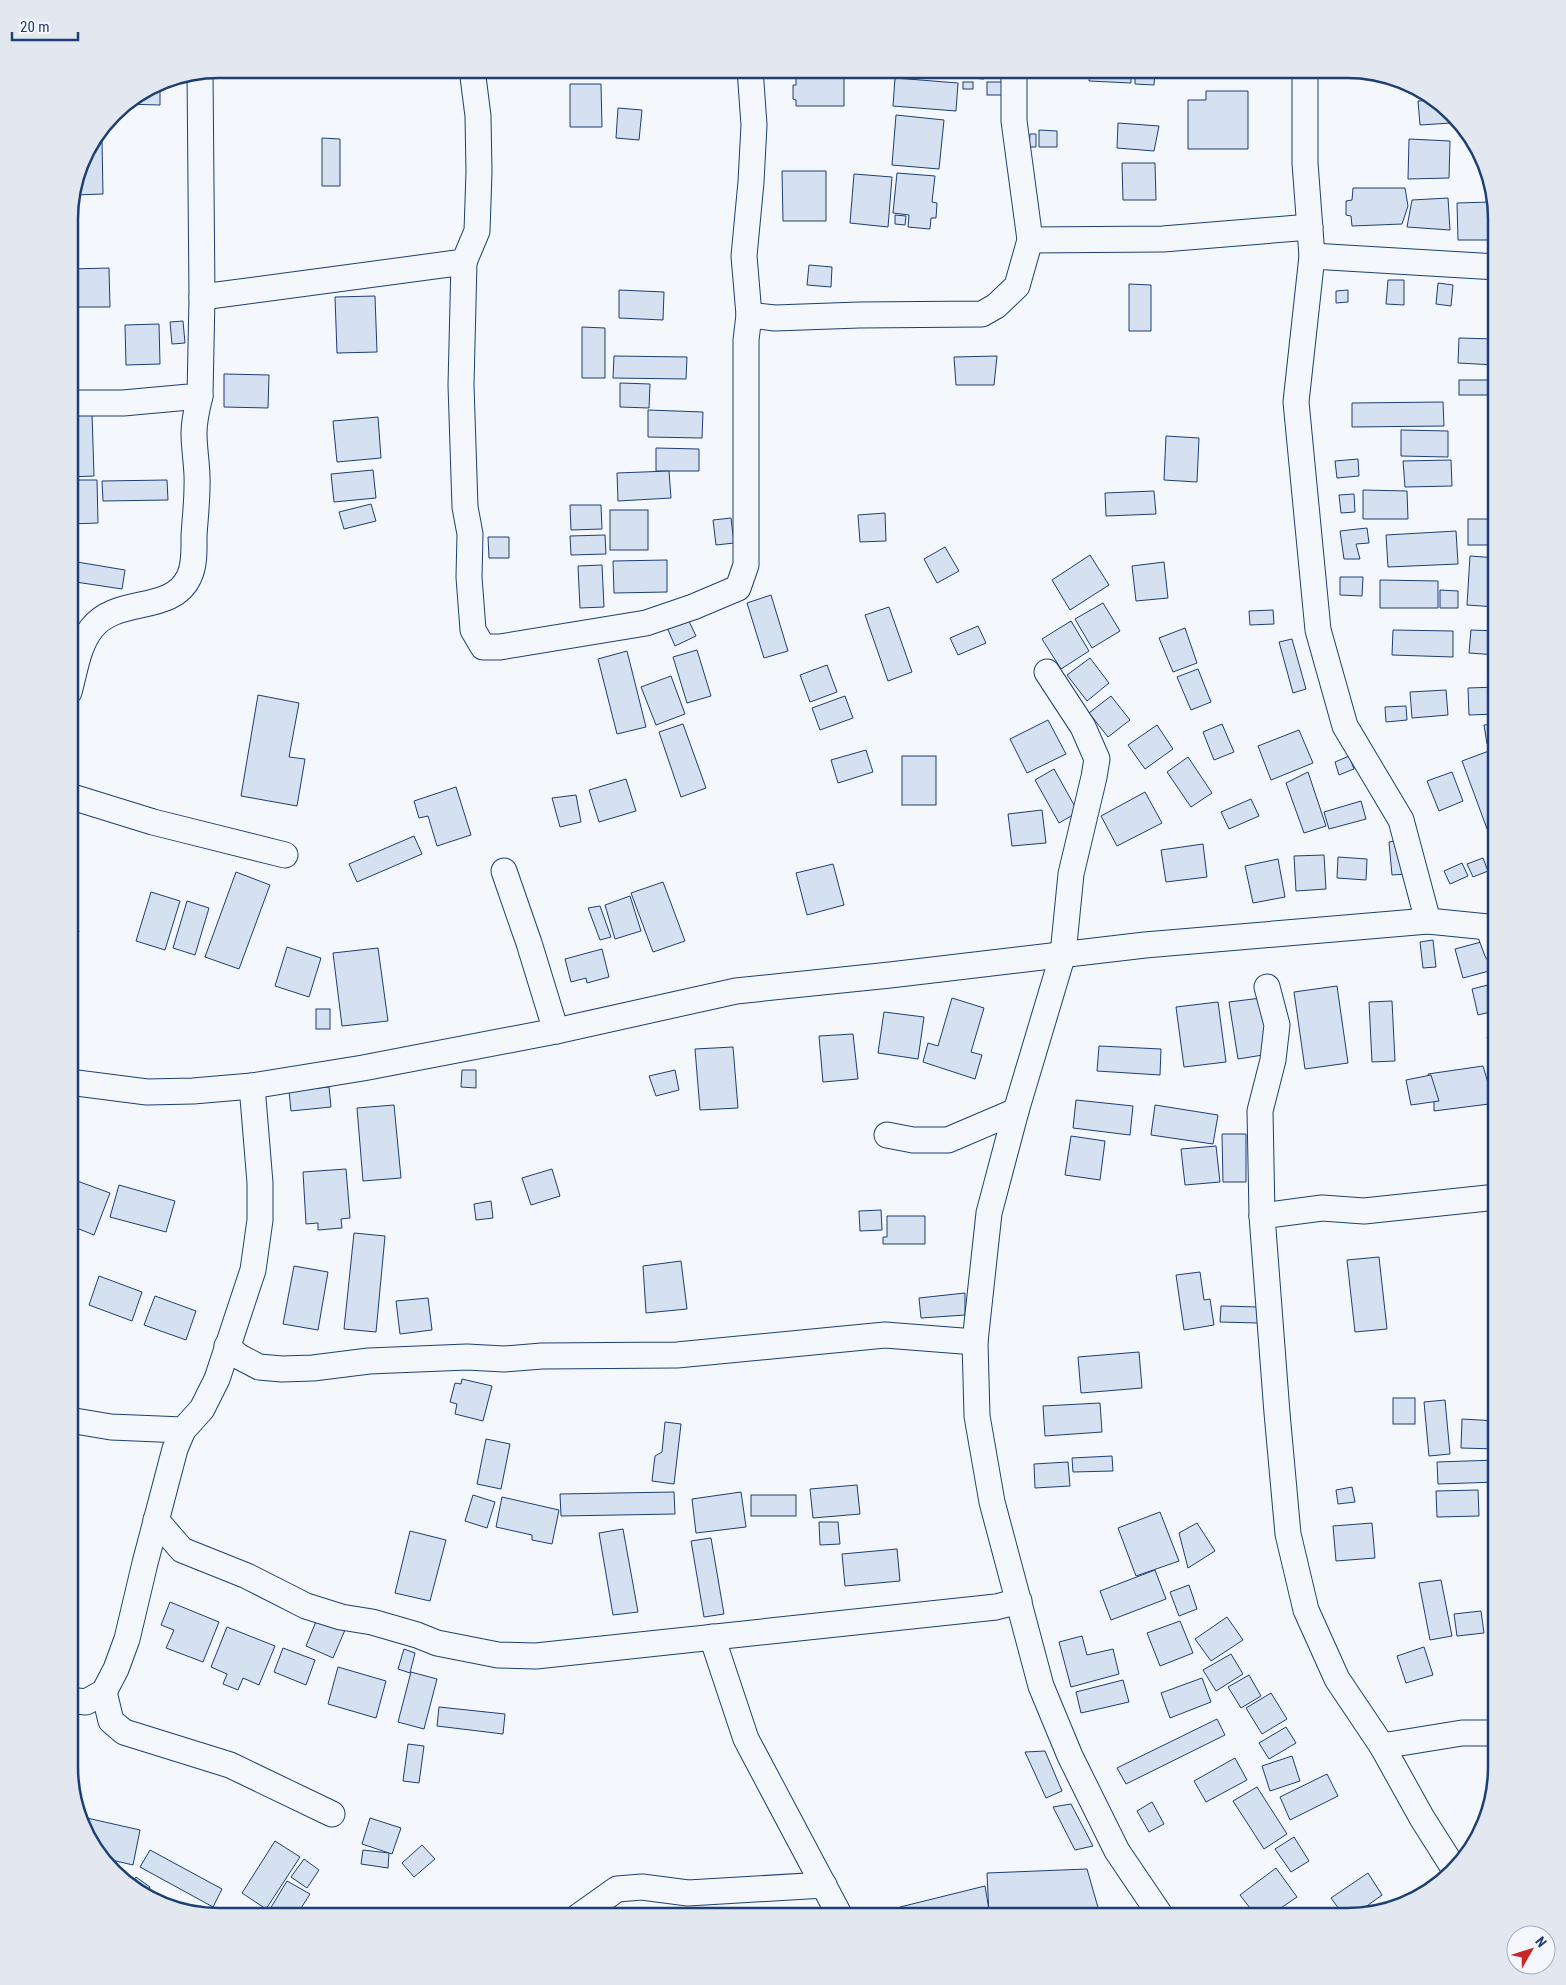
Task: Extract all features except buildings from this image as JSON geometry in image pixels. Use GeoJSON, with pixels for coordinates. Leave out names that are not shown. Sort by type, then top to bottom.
{"type":"FeatureCollection","features":[{"type":"Feature","properties":{"kind":"street"},"geometry":{"type":"LineString","coordinates":[[473,78],[478,116],[479,172],[476,231],[464,262],[461,385],[465,507],[470,534],[473,630],[482,648],[500,647],[646,623],[693,607],[738,588],[746,565],[746,340],[749,314],[744,256],[754,125],[751,78]]}},
{"type":"Feature","properties":{"kind":"street"},"geometry":{"type":"LineString","coordinates":[[749,314],[775,318],[982,314],[996,306],[1017,286],[1030,240],[1014,121],[1014,78]]}},
{"type":"Feature","properties":{"kind":"street"},"geometry":{"type":"LineString","coordinates":[[1305,78],[1305,163],[1312,256],[1296,402],[1318,630],[1345,726],[1401,820],[1428,921]]}},
{"type":"Feature","properties":{"kind":"street"},"geometry":{"type":"LineString","coordinates":[[78,659],[83,641],[98,620],[106,614],[131,606],[155,602],[170,596],[182,587],[190,576],[193,558],[197,484],[194,432],[200,396],[202,297],[200,79]]}},
{"type":"Feature","properties":{"kind":"street"},"geometry":{"type":"LineString","coordinates":[[1030,240],[1163,239],[1310,227]]}},
{"type":"Feature","properties":{"kind":"street"},"geometry":{"type":"LineString","coordinates":[[1312,256],[1489,267]]}},
{"type":"Feature","properties":{"kind":"street"},"geometry":{"type":"LineString","coordinates":[[202,297],[464,262]]}},
{"type":"Feature","properties":{"kind":"street"},"geometry":{"type":"LineString","coordinates":[[78,403],[123,402],[200,396]]}},
{"type":"Feature","properties":{"kind":"street"},"geometry":{"type":"LineString","coordinates":[[1047,672],[1083,727],[1096,759],[1094,777],[1071,874],[1063,954],[1016,1111],[989,1213],[975,1342],[977,1416],[992,1502],[1041,1686],[1070,1756],[1117,1851],[1156,1908]]}},
{"type":"Feature","properties":{"kind":"street"},"geometry":{"type":"LineString","coordinates":[[78,799],[154,822],[285,855]]}},
{"type":"Feature","properties":{"kind":"street"},"geometry":{"type":"LineString","coordinates":[[504,871],[529,943],[556,1031]]}},
{"type":"Feature","properties":{"kind":"street"},"geometry":{"type":"LineString","coordinates":[[78,1083],[147,1092],[193,1091],[252,1086],[363,1068],[556,1031],[736,991],[1155,944],[1428,921],[1489,926]]}},
{"type":"Feature","properties":{"kind":"street"},"geometry":{"type":"LineString","coordinates":[[1267,987],[1277,1026],[1273,1060],[1260,1111],[1262,1216],[1288,1534],[1306,1610],[1337,1679],[1382,1746],[1422,1818],[1450,1862]]}},
{"type":"Feature","properties":{"kind":"street"},"geometry":{"type":"LineString","coordinates":[[78,1701],[86,1702],[104,1692],[116,1669],[127,1639],[175,1449],[183,1430],[202,1410],[217,1379],[253,1270],[260,1220],[260,1184],[252,1086]]}},
{"type":"Feature","properties":{"kind":"street"},"geometry":{"type":"LineString","coordinates":[[887,1135],[913,1140],[948,1140],[1016,1111]]}},
{"type":"Feature","properties":{"kind":"street"},"geometry":{"type":"LineString","coordinates":[[1262,1216],[1322,1208],[1364,1211],[1489,1199]]}},
{"type":"Feature","properties":{"kind":"street"},"geometry":{"type":"LineString","coordinates":[[227,1346],[238,1356],[259,1367],[282,1369],[312,1368],[369,1361],[466,1357],[504,1359],[542,1356],[678,1355],[885,1335],[975,1342]]}},
{"type":"Feature","properties":{"kind":"street"},"geometry":{"type":"LineString","coordinates":[[78,1422],[111,1427],[183,1430]]}},
{"type":"Feature","properties":{"kind":"street"},"geometry":{"type":"LineString","coordinates":[[156,1520],[182,1550],[248,1576],[306,1606],[341,1617],[372,1622],[438,1643],[498,1655],[536,1656],[996,1607],[1019,1601]]}},
{"type":"Feature","properties":{"kind":"street"},"geometry":{"type":"LineString","coordinates":[[712,1637],[746,1739],[836,1908]]}},
{"type":"Feature","properties":{"kind":"street"},"geometry":{"type":"LineString","coordinates":[[104,1692],[111,1721],[124,1732],[230,1765],[332,1814]]}},
{"type":"Feature","properties":{"kind":"street"},"geometry":{"type":"LineString","coordinates":[[1382,1746],[1462,1733],[1489,1733]]}},
{"type":"Feature","properties":{"kind":"street"},"geometry":{"type":"LineString","coordinates":[[591,1908],[617,1890],[642,1887],[688,1893],[824,1885]]}}]}
